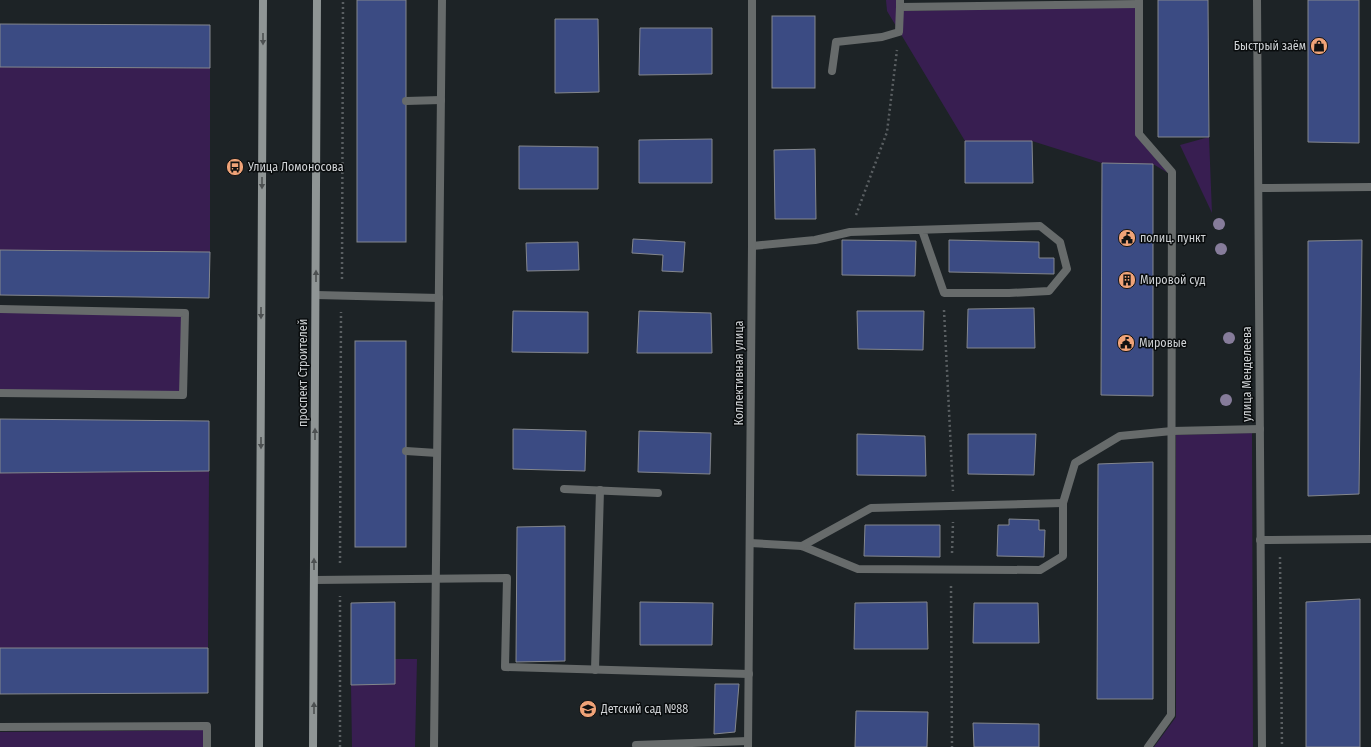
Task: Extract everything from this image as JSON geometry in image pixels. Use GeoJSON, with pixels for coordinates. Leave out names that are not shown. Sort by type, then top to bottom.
{"type":"FeatureCollection","features":[{"type":"Feature","properties":{"kind":"main road"},"geometry":{"type":"LineString","coordinates":[[259,747],[263,0]]}},
{"type":"Feature","properties":{"kind":"main road","name":"проспект Строителей"},"geometry":{"type":"LineString","coordinates":[[313,747],[317,0]]}},
{"type":"Feature","properties":{"kind":"street"},"geometry":{"type":"LineString","coordinates":[[434,747],[442,0]]}},
{"type":"Feature","properties":{"kind":"street","name":"Коллективная улица"},"geometry":{"type":"LineString","coordinates":[[748,744],[752,246],[752,0]]}},
{"type":"Feature","properties":{"kind":"street","name":"улица Менделеева"},"geometry":{"type":"LineString","coordinates":[[1258,0],[1262,747]]}},
{"type":"Feature","properties":{"kind":"street"},"geometry":{"type":"LineString","coordinates":[[832,71],[836,42],[882,37],[899,32],[900,4],[1139,2],[1139,134],[1172,172],[1171,715],[1148,747]]}},
{"type":"Feature","properties":{"kind":"street"},"geometry":{"type":"LineString","coordinates":[[406,102],[441,100]]}},
{"type":"Feature","properties":{"kind":"street"},"geometry":{"type":"LineString","coordinates":[[1259,188],[1371,187]]}},
{"type":"Feature","properties":{"kind":"street"},"geometry":{"type":"LineString","coordinates":[[752,246],[815,240],[850,232],[1040,226],[1060,242],[1067,269],[1049,291],[1009,293],[944,293],[922,230]]}},
{"type":"Feature","properties":{"kind":"street"},"geometry":{"type":"LineString","coordinates":[[316,295],[439,298]]}},
{"type":"Feature","properties":{"kind":"street"},"geometry":{"type":"LineString","coordinates":[[0,309],[185,313],[183,395],[0,393]]}},
{"type":"Feature","properties":{"kind":"street"},"geometry":{"type":"LineString","coordinates":[[750,543],[802,546],[858,569],[1040,570],[1063,556],[1064,503],[1074,462],[1120,436],[1172,431],[1260,430]]}},
{"type":"Feature","properties":{"kind":"street"},"geometry":{"type":"LineString","coordinates":[[406,451],[437,453]]}},
{"type":"Feature","properties":{"kind":"street"},"geometry":{"type":"LineString","coordinates":[[564,489],[658,493]]}},
{"type":"Feature","properties":{"kind":"street"},"geometry":{"type":"LineString","coordinates":[[595,670],[600,490]]}},
{"type":"Feature","properties":{"kind":"street"},"geometry":{"type":"LineString","coordinates":[[802,546],[871,508],[1064,503]]}},
{"type":"Feature","properties":{"kind":"street"},"geometry":{"type":"LineString","coordinates":[[1260,540],[1371,539]]}},
{"type":"Feature","properties":{"kind":"street"},"geometry":{"type":"LineString","coordinates":[[314,580],[507,578],[505,667],[749,674]]}},
{"type":"Feature","properties":{"kind":"street"},"geometry":{"type":"LineString","coordinates":[[0,727],[207,726],[207,747]]}},
{"type":"Feature","properties":{"kind":"street"},"geometry":{"type":"LineString","coordinates":[[636,745],[748,744]]}},
{"type":"Feature","properties":{"kind":"path"},"geometry":{"type":"LineString","coordinates":[[340,747],[343,0]]}},
{"type":"Feature","properties":{"kind":"path"},"geometry":{"type":"LineString","coordinates":[[850,232],[887,132],[899,32]]}},
{"type":"Feature","properties":{"kind":"path"},"geometry":{"type":"LineString","coordinates":[[1280,540],[1282,747]]}},
{"type":"Feature","properties":{"kind":"shaded area"},"geometry":{"type":"Polygon","coordinates":[[[886,0],[897,0],[896,11],[1136,7],[1136,136],[1168,173],[1153,164],[1102,163],[1032,141],[965,141],[887,11],[886,0]]]}},
{"type":"Feature","properties":{"kind":"shaded area"},"geometry":{"type":"Polygon","coordinates":[[[0,67],[210,68],[210,252],[0,250],[0,67]]]}},
{"type":"Feature","properties":{"kind":"shaded area"},"geometry":{"type":"Polygon","coordinates":[[[1209,137],[1212,213],[1180,145],[1209,137]]]}},
{"type":"Feature","properties":{"kind":"shaded area"},"geometry":{"type":"Polygon","coordinates":[[[0,309],[185,313],[183,395],[0,393],[0,309]]]}},
{"type":"Feature","properties":{"kind":"shaded area"},"geometry":{"type":"Polygon","coordinates":[[[1252,433],[1253,747],[1154,747],[1176,717],[1176,435],[1252,433]]]}},
{"type":"Feature","properties":{"kind":"shaded area"},"geometry":{"type":"Polygon","coordinates":[[[209,471],[208,648],[0,648],[0,473],[209,471]]]}},
{"type":"Feature","properties":{"kind":"shaded area"},"geometry":{"type":"Polygon","coordinates":[[[395,659],[417,659],[415,747],[352,747],[351,685],[395,684],[395,659]]]}},
{"type":"Feature","properties":{"kind":"shaded area"},"geometry":{"type":"Polygon","coordinates":[[[204,730],[203,747],[0,747],[0,732],[204,730]]]}},
{"type":"Feature","properties":{"kind":"building"},"geometry":{"type":"Polygon","coordinates":[[[357,0],[406,0],[406,242],[357,242],[357,0]]]}},
{"type":"Feature","properties":{"kind":"building"},"geometry":{"type":"Polygon","coordinates":[[[1158,0],[1208,0],[1209,137],[1158,137],[1158,0]]]}},
{"type":"Feature","properties":{"kind":"building"},"geometry":{"type":"Polygon","coordinates":[[[1308,0],[1359,0],[1359,143],[1308,142],[1308,0]]]}},
{"type":"Feature","properties":{"kind":"building"},"geometry":{"type":"Polygon","coordinates":[[[772,16],[815,16],[815,88],[772,88],[772,16]]]}},
{"type":"Feature","properties":{"kind":"building"},"geometry":{"type":"Polygon","coordinates":[[[555,19],[598,19],[599,92],[555,93],[555,19]]]}},
{"type":"Feature","properties":{"kind":"building"},"geometry":{"type":"Polygon","coordinates":[[[0,24],[210,25],[210,68],[0,67],[0,24]]]}},
{"type":"Feature","properties":{"kind":"building"},"geometry":{"type":"Polygon","coordinates":[[[640,28],[712,28],[712,74],[639,75],[640,28]]]}},
{"type":"Feature","properties":{"kind":"building"},"geometry":{"type":"Polygon","coordinates":[[[712,139],[712,183],[639,183],[639,140],[712,139]]]}},
{"type":"Feature","properties":{"kind":"building"},"geometry":{"type":"Polygon","coordinates":[[[965,141],[1032,141],[1033,183],[965,183],[965,141]]]}},
{"type":"Feature","properties":{"kind":"building"},"geometry":{"type":"Polygon","coordinates":[[[519,146],[598,147],[598,189],[519,189],[519,146]]]}},
{"type":"Feature","properties":{"kind":"building"},"geometry":{"type":"Polygon","coordinates":[[[815,149],[816,219],[775,219],[774,150],[815,149]]]}},
{"type":"Feature","properties":{"kind":"building","name":"Мировой суд"},"geometry":{"type":"Polygon","coordinates":[[[1102,163],[1153,164],[1153,396],[1101,395],[1102,163]]]}},
{"type":"Feature","properties":{"kind":"building"},"geometry":{"type":"Polygon","coordinates":[[[633,239],[685,242],[683,272],[662,271],[663,255],[632,253],[633,239]]]}},
{"type":"Feature","properties":{"kind":"building"},"geometry":{"type":"Polygon","coordinates":[[[842,240],[916,241],[915,276],[842,275],[842,240]]]}},
{"type":"Feature","properties":{"kind":"building"},"geometry":{"type":"Polygon","coordinates":[[[949,240],[1039,242],[1039,258],[1054,258],[1054,274],[949,272],[949,240]]]}},
{"type":"Feature","properties":{"kind":"building"},"geometry":{"type":"Polygon","coordinates":[[[1362,240],[1359,494],[1308,496],[1308,241],[1362,240]]]}},
{"type":"Feature","properties":{"kind":"building"},"geometry":{"type":"Polygon","coordinates":[[[578,242],[579,270],[527,271],[526,243],[578,242]]]}},
{"type":"Feature","properties":{"kind":"building"},"geometry":{"type":"Polygon","coordinates":[[[0,250],[210,252],[209,298],[0,295],[0,250]]]}},
{"type":"Feature","properties":{"kind":"building"},"geometry":{"type":"Polygon","coordinates":[[[1034,308],[1035,348],[967,348],[968,309],[1034,308]]]}},
{"type":"Feature","properties":{"kind":"building"},"geometry":{"type":"Polygon","coordinates":[[[513,311],[588,312],[588,353],[512,352],[513,311]]]}},
{"type":"Feature","properties":{"kind":"building"},"geometry":{"type":"Polygon","coordinates":[[[639,311],[711,313],[712,353],[637,353],[639,311]]]}},
{"type":"Feature","properties":{"kind":"building"},"geometry":{"type":"Polygon","coordinates":[[[857,311],[924,311],[923,350],[858,349],[857,311]]]}},
{"type":"Feature","properties":{"kind":"building"},"geometry":{"type":"Polygon","coordinates":[[[355,341],[406,341],[406,547],[355,547],[355,341]]]}},
{"type":"Feature","properties":{"kind":"building"},"geometry":{"type":"Polygon","coordinates":[[[0,419],[209,421],[209,471],[0,473],[0,419]]]}},
{"type":"Feature","properties":{"kind":"building"},"geometry":{"type":"Polygon","coordinates":[[[513,429],[586,431],[585,471],[513,469],[513,429]]]}},
{"type":"Feature","properties":{"kind":"building"},"geometry":{"type":"Polygon","coordinates":[[[639,431],[711,433],[710,474],[638,472],[639,431]]]}},
{"type":"Feature","properties":{"kind":"building"},"geometry":{"type":"Polygon","coordinates":[[[857,434],[925,436],[926,476],[857,475],[857,434]]]}},
{"type":"Feature","properties":{"kind":"building"},"geometry":{"type":"Polygon","coordinates":[[[968,434],[1036,434],[1034,475],[968,474],[968,434]]]}},
{"type":"Feature","properties":{"kind":"building"},"geometry":{"type":"Polygon","coordinates":[[[1153,462],[1153,699],[1097,699],[1098,464],[1153,462]]]}},
{"type":"Feature","properties":{"kind":"building"},"geometry":{"type":"Polygon","coordinates":[[[1009,519],[1039,520],[1039,530],[1045,530],[1044,557],[997,556],[998,525],[1009,525],[1009,519]]]}},
{"type":"Feature","properties":{"kind":"building"},"geometry":{"type":"Polygon","coordinates":[[[865,525],[940,525],[940,557],[864,556],[865,525]]]}},
{"type":"Feature","properties":{"kind":"building"},"geometry":{"type":"Polygon","coordinates":[[[565,526],[565,661],[516,662],[517,527],[565,526]]]}},
{"type":"Feature","properties":{"kind":"building"},"geometry":{"type":"Polygon","coordinates":[[[1360,599],[1360,747],[1306,747],[1306,602],[1360,599]]]}},
{"type":"Feature","properties":{"kind":"building"},"geometry":{"type":"Polygon","coordinates":[[[395,602],[395,684],[351,685],[351,603],[395,602]]]}},
{"type":"Feature","properties":{"kind":"building"},"geometry":{"type":"Polygon","coordinates":[[[640,602],[713,603],[712,645],[640,645],[640,602]]]}},
{"type":"Feature","properties":{"kind":"building"},"geometry":{"type":"Polygon","coordinates":[[[927,602],[928,649],[854,649],[855,603],[927,602]]]}},
{"type":"Feature","properties":{"kind":"building"},"geometry":{"type":"Polygon","coordinates":[[[974,603],[1038,603],[1039,643],[973,643],[974,603]]]}},
{"type":"Feature","properties":{"kind":"building"},"geometry":{"type":"Polygon","coordinates":[[[0,648],[208,648],[208,693],[0,694],[0,648]]]}},
{"type":"Feature","properties":{"kind":"building"},"geometry":{"type":"Polygon","coordinates":[[[715,684],[739,684],[735,732],[714,734],[715,684]]]}},
{"type":"Feature","properties":{"kind":"building"},"geometry":{"type":"Polygon","coordinates":[[[856,711],[928,712],[927,747],[855,747],[856,711]]]}},
{"type":"Feature","properties":{"kind":"building"},"geometry":{"type":"Polygon","coordinates":[[[973,723],[1039,724],[1039,747],[974,747],[973,723]]]}},
{"type":"Feature","properties":{"kind":"place","name":"Быстрый заём"},"geometry":{"type":"Point","coordinates":[1319,46]}},
{"type":"Feature","properties":{"kind":"place","name":"Улица Ломоносова"},"geometry":{"type":"Point","coordinates":[235,167]}},
{"type":"Feature","properties":{"kind":"place","name":"полиц. пункт"},"geometry":{"type":"Point","coordinates":[1127,238]}},
{"type":"Feature","properties":{"kind":"place","name":"Мировой суд"},"geometry":{"type":"Point","coordinates":[1127,280]}},
{"type":"Feature","properties":{"kind":"place","name":"Мировые"},"geometry":{"type":"Point","coordinates":[1126,343]}},
{"type":"Feature","properties":{"kind":"place","name":"Детский сад №88"},"geometry":{"type":"Point","coordinates":[588,709]}}]}
